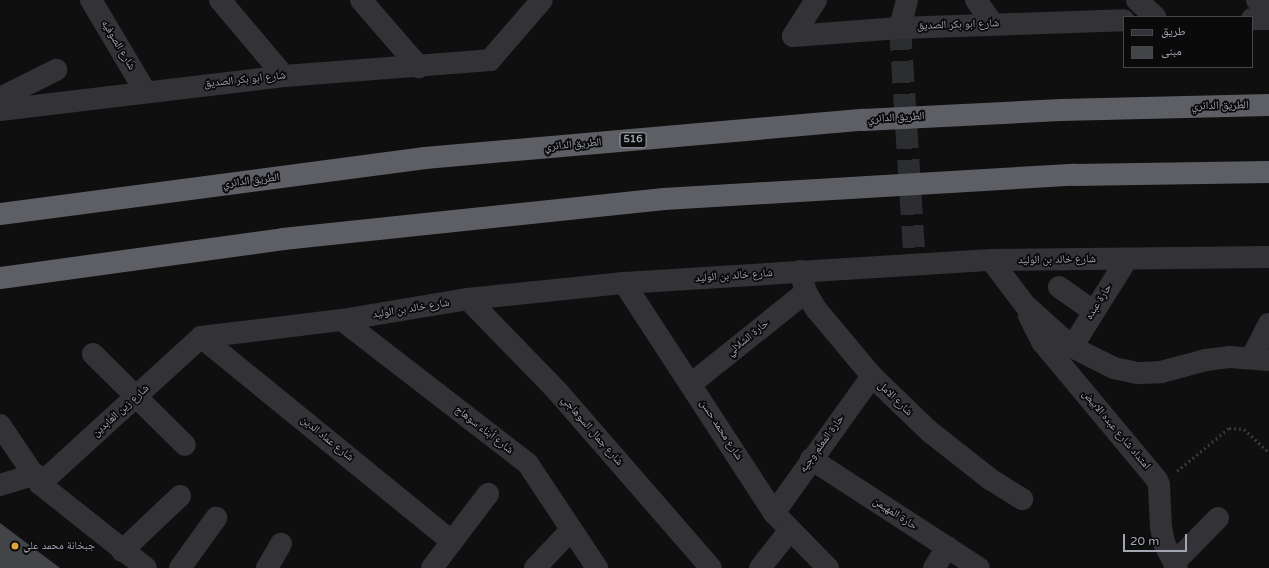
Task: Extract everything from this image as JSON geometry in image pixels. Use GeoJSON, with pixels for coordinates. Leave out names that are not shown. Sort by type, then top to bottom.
{"type":"FeatureCollection","features":[{"type":"Feature","properties":{"kind":"highway","name":"الطريق الدائري"},"geometry":{"type":"LineString","coordinates":[[0,214],[425,158],[863,120],[1061,110],[1269,105]]}},
{"type":"Feature","properties":{"kind":"highway"},"geometry":{"type":"LineString","coordinates":[[0,278],[283,240],[664,199],[1074,175],[1269,172]]}},
{"type":"Feature","properties":{"kind":"street","name":"شارع الصوفيه"},"geometry":{"type":"LineString","coordinates":[[91,0],[145,91]]}},
{"type":"Feature","properties":{"kind":"street"},"geometry":{"type":"LineString","coordinates":[[220,0],[284,76]]}},
{"type":"Feature","properties":{"kind":"street","name":"شارع ابو بكر الصديق"},"geometry":{"type":"LineString","coordinates":[[0,110],[145,91],[284,76],[419,67],[490,60],[542,0]]}},
{"type":"Feature","properties":{"kind":"street","name":"شارع ابو بكر الصديق"},"geometry":{"type":"LineString","coordinates":[[816,0],[793,36],[992,23],[1123,20]]}},
{"type":"Feature","properties":{"kind":"street"},"geometry":{"type":"LineString","coordinates":[[900,28],[907,0]]}},
{"type":"Feature","properties":{"kind":"street"},"geometry":{"type":"LineString","coordinates":[[976,0],[992,23]]}},
{"type":"Feature","properties":{"kind":"street"},"geometry":{"type":"LineString","coordinates":[[1137,0],[1154,16]]}},
{"type":"Feature","properties":{"kind":"street"},"geometry":{"type":"LineString","coordinates":[[1257,0],[1269,6]]}},
{"type":"Feature","properties":{"kind":"street"},"geometry":{"type":"LineString","coordinates":[[371,4],[419,67]]}},
{"type":"Feature","properties":{"kind":"street"},"geometry":{"type":"LineString","coordinates":[[1253,19],[1269,19]]}},
{"type":"Feature","properties":{"kind":"street"},"geometry":{"type":"LineString","coordinates":[[0,98],[56,70]]}},
{"type":"Feature","properties":{"kind":"street","name":"شارع خالد بن الوليد"},"geometry":{"type":"LineString","coordinates":[[201,337],[342,320],[468,299],[624,284],[800,271],[991,260],[1269,257]]}},
{"type":"Feature","properties":{"kind":"street","name":"حارة عبده"},"geometry":{"type":"LineString","coordinates":[[1072,347],[1093,311],[1127,259]]}},
{"type":"Feature","properties":{"kind":"street"},"geometry":{"type":"LineString","coordinates":[[991,260],[1025,305],[1072,347],[1114,368],[1138,373],[1161,372],[1206,360],[1260,358],[1269,324]]}},
{"type":"Feature","properties":{"kind":"street","name":"شارع الامل"},"geometry":{"type":"LineString","coordinates":[[800,271],[806,292],[830,328],[872,376],[929,431],[990,479],[1022,499]]}},
{"type":"Feature","properties":{"kind":"street","name":"شارع محمد حسن"},"geometry":{"type":"LineString","coordinates":[[624,284],[691,384],[774,513],[828,568]]}},
{"type":"Feature","properties":{"kind":"street"},"geometry":{"type":"LineString","coordinates":[[1059,287],[1093,311]]}},
{"type":"Feature","properties":{"kind":"street","name":"حارة الشلالي"},"geometry":{"type":"LineString","coordinates":[[691,384],[806,292]]}},
{"type":"Feature","properties":{"kind":"street","name":"شارع جمال السوهاجي"},"geometry":{"type":"LineString","coordinates":[[468,299],[558,392],[712,568]]}},
{"type":"Feature","properties":{"kind":"street","name":"امتداد شارع عبده الابيض"},"geometry":{"type":"LineString","coordinates":[[1025,305],[1043,343],[1159,485]]}},
{"type":"Feature","properties":{"kind":"street","name":"شارع أبناء سوهاج"},"geometry":{"type":"LineString","coordinates":[[342,320],[528,464],[570,531],[597,568]]}},
{"type":"Feature","properties":{"kind":"street","name":"شارع زين العابدين"},"geometry":{"type":"LineString","coordinates":[[0,485],[37,479],[136,397],[201,337]]}},
{"type":"Feature","properties":{"kind":"street","name":"شارع عماد الدين"},"geometry":{"type":"LineString","coordinates":[[201,337],[452,542]]}},
{"type":"Feature","properties":{"kind":"street"},"geometry":{"type":"LineString","coordinates":[[93,354],[185,445]]}},
{"type":"Feature","properties":{"kind":"street","name":"حارة المعلم وجيه"},"geometry":{"type":"LineString","coordinates":[[774,513],[811,459],[872,376]]}},
{"type":"Feature","properties":{"kind":"street"},"geometry":{"type":"LineString","coordinates":[[0,425],[37,479],[122,552],[146,568]]}},
{"type":"Feature","properties":{"kind":"street","name":"حارة المهيمن"},"geometry":{"type":"LineString","coordinates":[[811,459],[979,568]]}},
{"type":"Feature","properties":{"kind":"street"},"geometry":{"type":"LineString","coordinates":[[1159,485],[1160,527],[1164,543],[1176,565],[1218,518]]}},
{"type":"Feature","properties":{"kind":"street"},"geometry":{"type":"LineString","coordinates":[[432,568],[488,494]]}},
{"type":"Feature","properties":{"kind":"street"},"geometry":{"type":"LineString","coordinates":[[122,552],[180,496]]}},
{"type":"Feature","properties":{"kind":"street"},"geometry":{"type":"LineString","coordinates":[[180,568],[216,518]]}},
{"type":"Feature","properties":{"kind":"street"},"geometry":{"type":"LineString","coordinates":[[760,568],[790,530]]}},
{"type":"Feature","properties":{"kind":"street"},"geometry":{"type":"LineString","coordinates":[[535,568],[570,531]]}},
{"type":"Feature","properties":{"kind":"street"},"geometry":{"type":"LineString","coordinates":[[267,568],[280,544]]}},
{"type":"Feature","properties":{"kind":"street"},"geometry":{"type":"LineString","coordinates":[[934,568],[947,547]]}},
{"type":"Feature","properties":{"kind":"path"},"geometry":{"type":"LineString","coordinates":[[1159,485],[1229,428],[1244,429],[1269,452]]}},
{"type":"Feature","properties":{"kind":"building","name":"جبخانة محمد علي"},"geometry":{"type":"Polygon","coordinates":[[[0,523],[60,568],[0,568],[0,523]]]}},
{"type":"Feature","properties":{"kind":"tunnel"},"geometry":{"type":"LineString","coordinates":[[900,28],[915,264]]}},
{"type":"Feature","properties":{"kind":"place","name":"جبخانة محمد علي"},"geometry":{"type":"Point","coordinates":[15,546]}}]}
